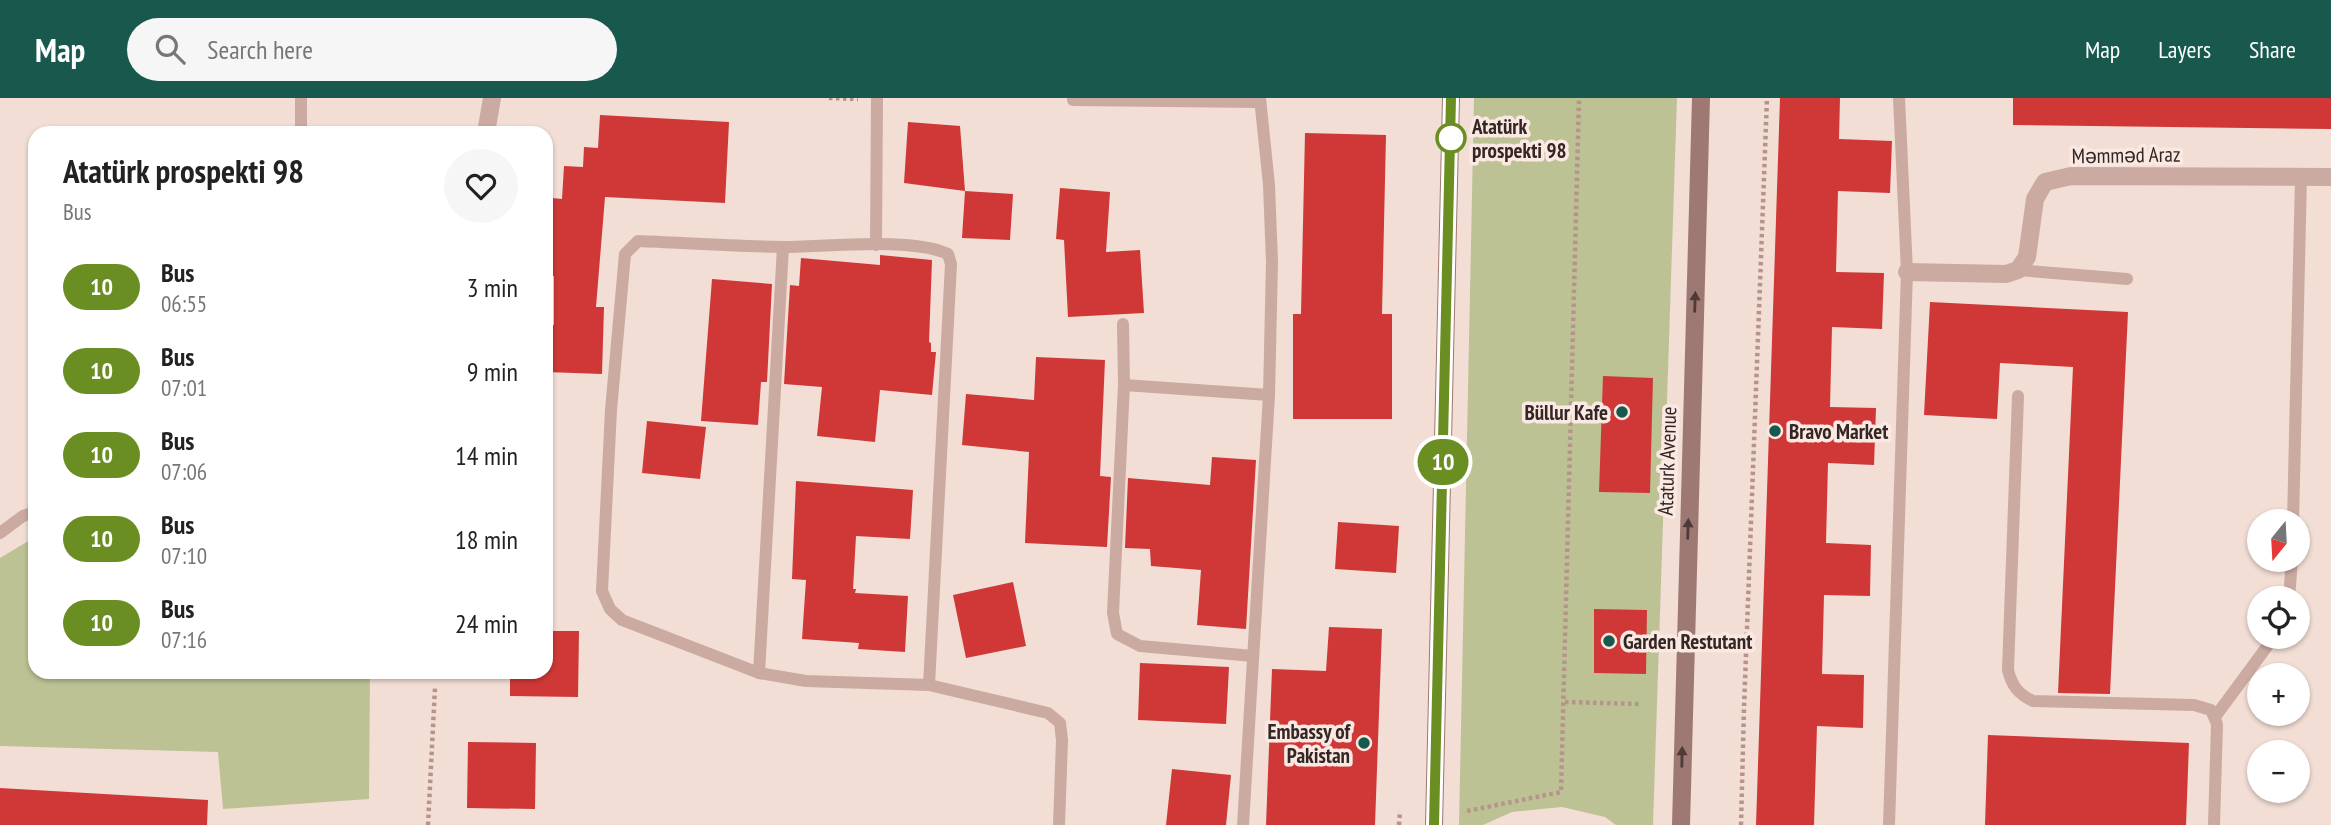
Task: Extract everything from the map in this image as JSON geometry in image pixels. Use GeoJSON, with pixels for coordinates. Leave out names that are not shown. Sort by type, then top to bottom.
{"type":"FeatureCollection","features":[{"type":"Feature","properties":{"kind":"main road"},"geometry":{"type":"LineString","coordinates":[[1434,825],[1451,98]]}},
{"type":"Feature","properties":{"kind":"main road","name":"Ataturk Avenue"},"geometry":{"type":"LineString","coordinates":[[1681,825],[1701,98]]}},
{"type":"Feature","properties":{"kind":"street"},"geometry":{"type":"LineString","coordinates":[[487,126],[492,98]]}},
{"type":"Feature","properties":{"kind":"street","name":"Məmməd Araz"},"geometry":{"type":"LineString","coordinates":[[2018,270],[2027,257],[2035,199],[2045,182],[2071,176],[2331,177]]}},
{"type":"Feature","properties":{"kind":"street"},"geometry":{"type":"LineString","coordinates":[[1907,272],[2006,274],[2018,270]]}},
{"type":"Feature","properties":{"kind":"lane"},"geometry":{"type":"LineString","coordinates":[[301,98],[301,126]]}},
{"type":"Feature","properties":{"kind":"lane"},"geometry":{"type":"LineString","coordinates":[[1889,825],[1907,272],[1899,98]]}},
{"type":"Feature","properties":{"kind":"lane"},"geometry":{"type":"LineString","coordinates":[[876,99],[876,245]]}},
{"type":"Feature","properties":{"kind":"lane"},"geometry":{"type":"LineString","coordinates":[[1073,100],[1260,100],[1269,185],[1272,262],[1269,395],[1243,825]]}},
{"type":"Feature","properties":{"kind":"lane"},"geometry":{"type":"LineString","coordinates":[[2292,509],[2301,177]]}},
{"type":"Feature","properties":{"kind":"lane"},"geometry":{"type":"LineString","coordinates":[[929,685],[951,264],[948,254],[938,250],[876,245],[783,247],[638,241],[625,254],[611,410],[602,591],[610,608],[622,620],[759,673],[806,681],[929,685],[1048,713],[1060,723],[1062,740],[1059,825]]}},
{"type":"Feature","properties":{"kind":"lane"},"geometry":{"type":"LineString","coordinates":[[759,673],[783,247]]}},
{"type":"Feature","properties":{"kind":"lane"},"geometry":{"type":"LineString","coordinates":[[2018,270],[2127,279]]}},
{"type":"Feature","properties":{"kind":"lane"},"geometry":{"type":"LineString","coordinates":[[1123,324],[1124,385],[1114,613],[1117,634],[1140,646],[1254,656]]}},
{"type":"Feature","properties":{"kind":"lane"},"geometry":{"type":"LineString","coordinates":[[1124,385],[1269,395]]}},
{"type":"Feature","properties":{"kind":"lane"},"geometry":{"type":"LineString","coordinates":[[2018,396],[2008,670],[2015,689],[2022,696],[2034,701],[2194,705],[2211,710],[2217,724],[2214,825]]}},
{"type":"Feature","properties":{"kind":"lane"},"geometry":{"type":"LineString","coordinates":[[0,533],[28,514]]}},
{"type":"Feature","properties":{"kind":"lane"},"geometry":{"type":"LineString","coordinates":[[2215,717],[2265,649]]}},
{"type":"Feature","properties":{"kind":"path"},"geometry":{"type":"LineString","coordinates":[[829,98],[876,99]]}},
{"type":"Feature","properties":{"kind":"path"},"geometry":{"type":"LineString","coordinates":[[1467,811],[1561,792],[1579,98]]}},
{"type":"Feature","properties":{"kind":"path"},"geometry":{"type":"LineString","coordinates":[[1741,825],[1767,98]]}},
{"type":"Feature","properties":{"kind":"path"},"geometry":{"type":"LineString","coordinates":[[428,825],[435,688]]}},
{"type":"Feature","properties":{"kind":"path"},"geometry":{"type":"LineString","coordinates":[[1565,702],[1640,704]]}},
{"type":"Feature","properties":{"kind":"path"},"geometry":{"type":"LineString","coordinates":[[1399,825],[1400,811]]}},
{"type":"Feature","properties":{"kind":"green space"},"geometry":{"type":"Polygon","coordinates":[[[1474,98],[1677,98],[1653,825],[1616,825],[1605,817],[1562,807],[1512,812],[1483,825],[1459,825],[1474,98]]]}},
{"type":"Feature","properties":{"kind":"green space"},"geometry":{"type":"Polygon","coordinates":[[[28,541],[28,679],[370,679],[369,799],[223,809],[218,752],[0,746],[0,558],[28,541]]]}},
{"type":"Feature","properties":{"kind":"building"},"geometry":{"type":"Polygon","coordinates":[[[1780,98],[1840,98],[1839,139],[1892,141],[1890,193],[1838,191],[1836,272],[1884,273],[1882,329],[1832,327],[1830,407],[1876,408],[1874,465],[1828,463],[1826,543],[1871,545],[1870,596],[1824,595],[1822,674],[1864,675],[1863,728],[1817,726],[1814,825],[1756,825],[1780,98]]]}},
{"type":"Feature","properties":{"kind":"building"},"geometry":{"type":"Polygon","coordinates":[[[2013,98],[2331,98],[2331,129],[2013,125],[2013,98]]]}},
{"type":"Feature","properties":{"kind":"building"},"geometry":{"type":"Polygon","coordinates":[[[600,115],[729,122],[725,203],[605,197],[596,307],[604,307],[602,374],[553,372],[553,198],[562,199],[564,166],[583,167],[584,147],[598,148],[600,115]]]}},
{"type":"Feature","properties":{"kind":"building"},"geometry":{"type":"Polygon","coordinates":[[[908,122],[960,126],[965,191],[904,183],[908,122]]]}},
{"type":"Feature","properties":{"kind":"building"},"geometry":{"type":"Polygon","coordinates":[[[1305,133],[1386,135],[1382,314],[1392,314],[1392,419],[1293,419],[1293,314],[1301,314],[1305,133]]]}},
{"type":"Feature","properties":{"kind":"building"},"geometry":{"type":"Polygon","coordinates":[[[1060,188],[1110,192],[1106,252],[1140,250],[1144,313],[1068,317],[1064,240],[1056,239],[1060,188]]]}},
{"type":"Feature","properties":{"kind":"building"},"geometry":{"type":"Polygon","coordinates":[[[965,191],[1013,194],[1010,240],[962,238],[965,191]]]}},
{"type":"Feature","properties":{"kind":"building"},"geometry":{"type":"Polygon","coordinates":[[[880,255],[932,260],[929,342],[931,352],[936,352],[932,395],[880,390],[875,442],[817,436],[822,387],[784,384],[790,285],[799,286],[801,258],[880,265],[880,255]]]}},
{"type":"Feature","properties":{"kind":"building"},"geometry":{"type":"Polygon","coordinates":[[[712,279],[772,284],[767,382],[761,382],[758,425],[701,421],[712,279]]]}},
{"type":"Feature","properties":{"kind":"building"},"geometry":{"type":"Polygon","coordinates":[[[1930,302],[2128,312],[2110,694],[2058,693],[2073,367],[2000,363],[1997,419],[1924,415],[1930,302]]]}},
{"type":"Feature","properties":{"kind":"building"},"geometry":{"type":"Polygon","coordinates":[[[1036,357],[1105,360],[1100,476],[1111,477],[1107,547],[1025,543],[1029,452],[962,445],[966,394],[1034,400],[1036,357]]]}},
{"type":"Feature","properties":{"kind":"building"},"geometry":{"type":"Polygon","coordinates":[[[1603,376],[1653,378],[1650,493],[1599,492],[1603,376]]]}},
{"type":"Feature","properties":{"kind":"building"},"geometry":{"type":"Polygon","coordinates":[[[647,421],[706,427],[700,479],[642,473],[647,421]]]}},
{"type":"Feature","properties":{"kind":"building"},"geometry":{"type":"Polygon","coordinates":[[[1212,457],[1256,460],[1246,629],[1197,625],[1201,570],[1151,566],[1150,549],[1125,548],[1128,478],[1210,485],[1212,457]]]}},
{"type":"Feature","properties":{"kind":"building"},"geometry":{"type":"Polygon","coordinates":[[[796,481],[913,490],[910,539],[856,536],[853,589],[856,589],[855,593],[908,596],[905,652],[858,649],[859,643],[802,639],[806,580],[792,579],[796,481]]]}},
{"type":"Feature","properties":{"kind":"building"},"geometry":{"type":"Polygon","coordinates":[[[1338,522],[1399,526],[1396,573],[1335,569],[1338,522]]]}},
{"type":"Feature","properties":{"kind":"building"},"geometry":{"type":"Polygon","coordinates":[[[1013,582],[1026,646],[966,658],[953,595],[1013,582]]]}},
{"type":"Feature","properties":{"kind":"building"},"geometry":{"type":"Polygon","coordinates":[[[1594,609],[1647,610],[1646,674],[1594,673],[1594,609]]]}},
{"type":"Feature","properties":{"kind":"building"},"geometry":{"type":"Polygon","coordinates":[[[1329,627],[1382,629],[1375,825],[1266,825],[1272,669],[1326,671],[1329,627]]]}},
{"type":"Feature","properties":{"kind":"building"},"geometry":{"type":"Polygon","coordinates":[[[553,631],[579,631],[578,697],[510,696],[510,679],[553,679],[553,631]]]}},
{"type":"Feature","properties":{"kind":"building"},"geometry":{"type":"Polygon","coordinates":[[[1140,663],[1229,667],[1226,724],[1138,720],[1140,663]]]}},
{"type":"Feature","properties":{"kind":"building"},"geometry":{"type":"Polygon","coordinates":[[[1988,735],[2189,743],[2186,825],[1985,825],[1988,735]]]}},
{"type":"Feature","properties":{"kind":"building"},"geometry":{"type":"Polygon","coordinates":[[[468,742],[536,743],[535,809],[467,808],[468,742]]]}},
{"type":"Feature","properties":{"kind":"building"},"geometry":{"type":"Polygon","coordinates":[[[1172,769],[1231,775],[1226,825],[1166,825],[1172,769]]]}},
{"type":"Feature","properties":{"kind":"building"},"geometry":{"type":"Polygon","coordinates":[[[0,788],[208,800],[207,825],[0,825],[0,788]]]}},
{"type":"Feature","properties":{"kind":"bus line","name":"10"},"geometry":{"type":"LineString","coordinates":[[1434,825],[1451,98]]}},
{"type":"Feature","properties":{"kind":"place","name":"Atatürk prospekti 98"},"geometry":{"type":"Point","coordinates":[1451,138]}},
{"type":"Feature","properties":{"kind":"place","name":"Büllur Kafe"},"geometry":{"type":"Point","coordinates":[1622,412]}},
{"type":"Feature","properties":{"kind":"place","name":"Bravo Market"},"geometry":{"type":"Point","coordinates":[1775,431]}},
{"type":"Feature","properties":{"kind":"place","name":"Garden Restutant"},"geometry":{"type":"Point","coordinates":[1609,641]}},
{"type":"Feature","properties":{"kind":"place","name":"Embassy of Pakistan"},"geometry":{"type":"Point","coordinates":[1364,743]}}]}
